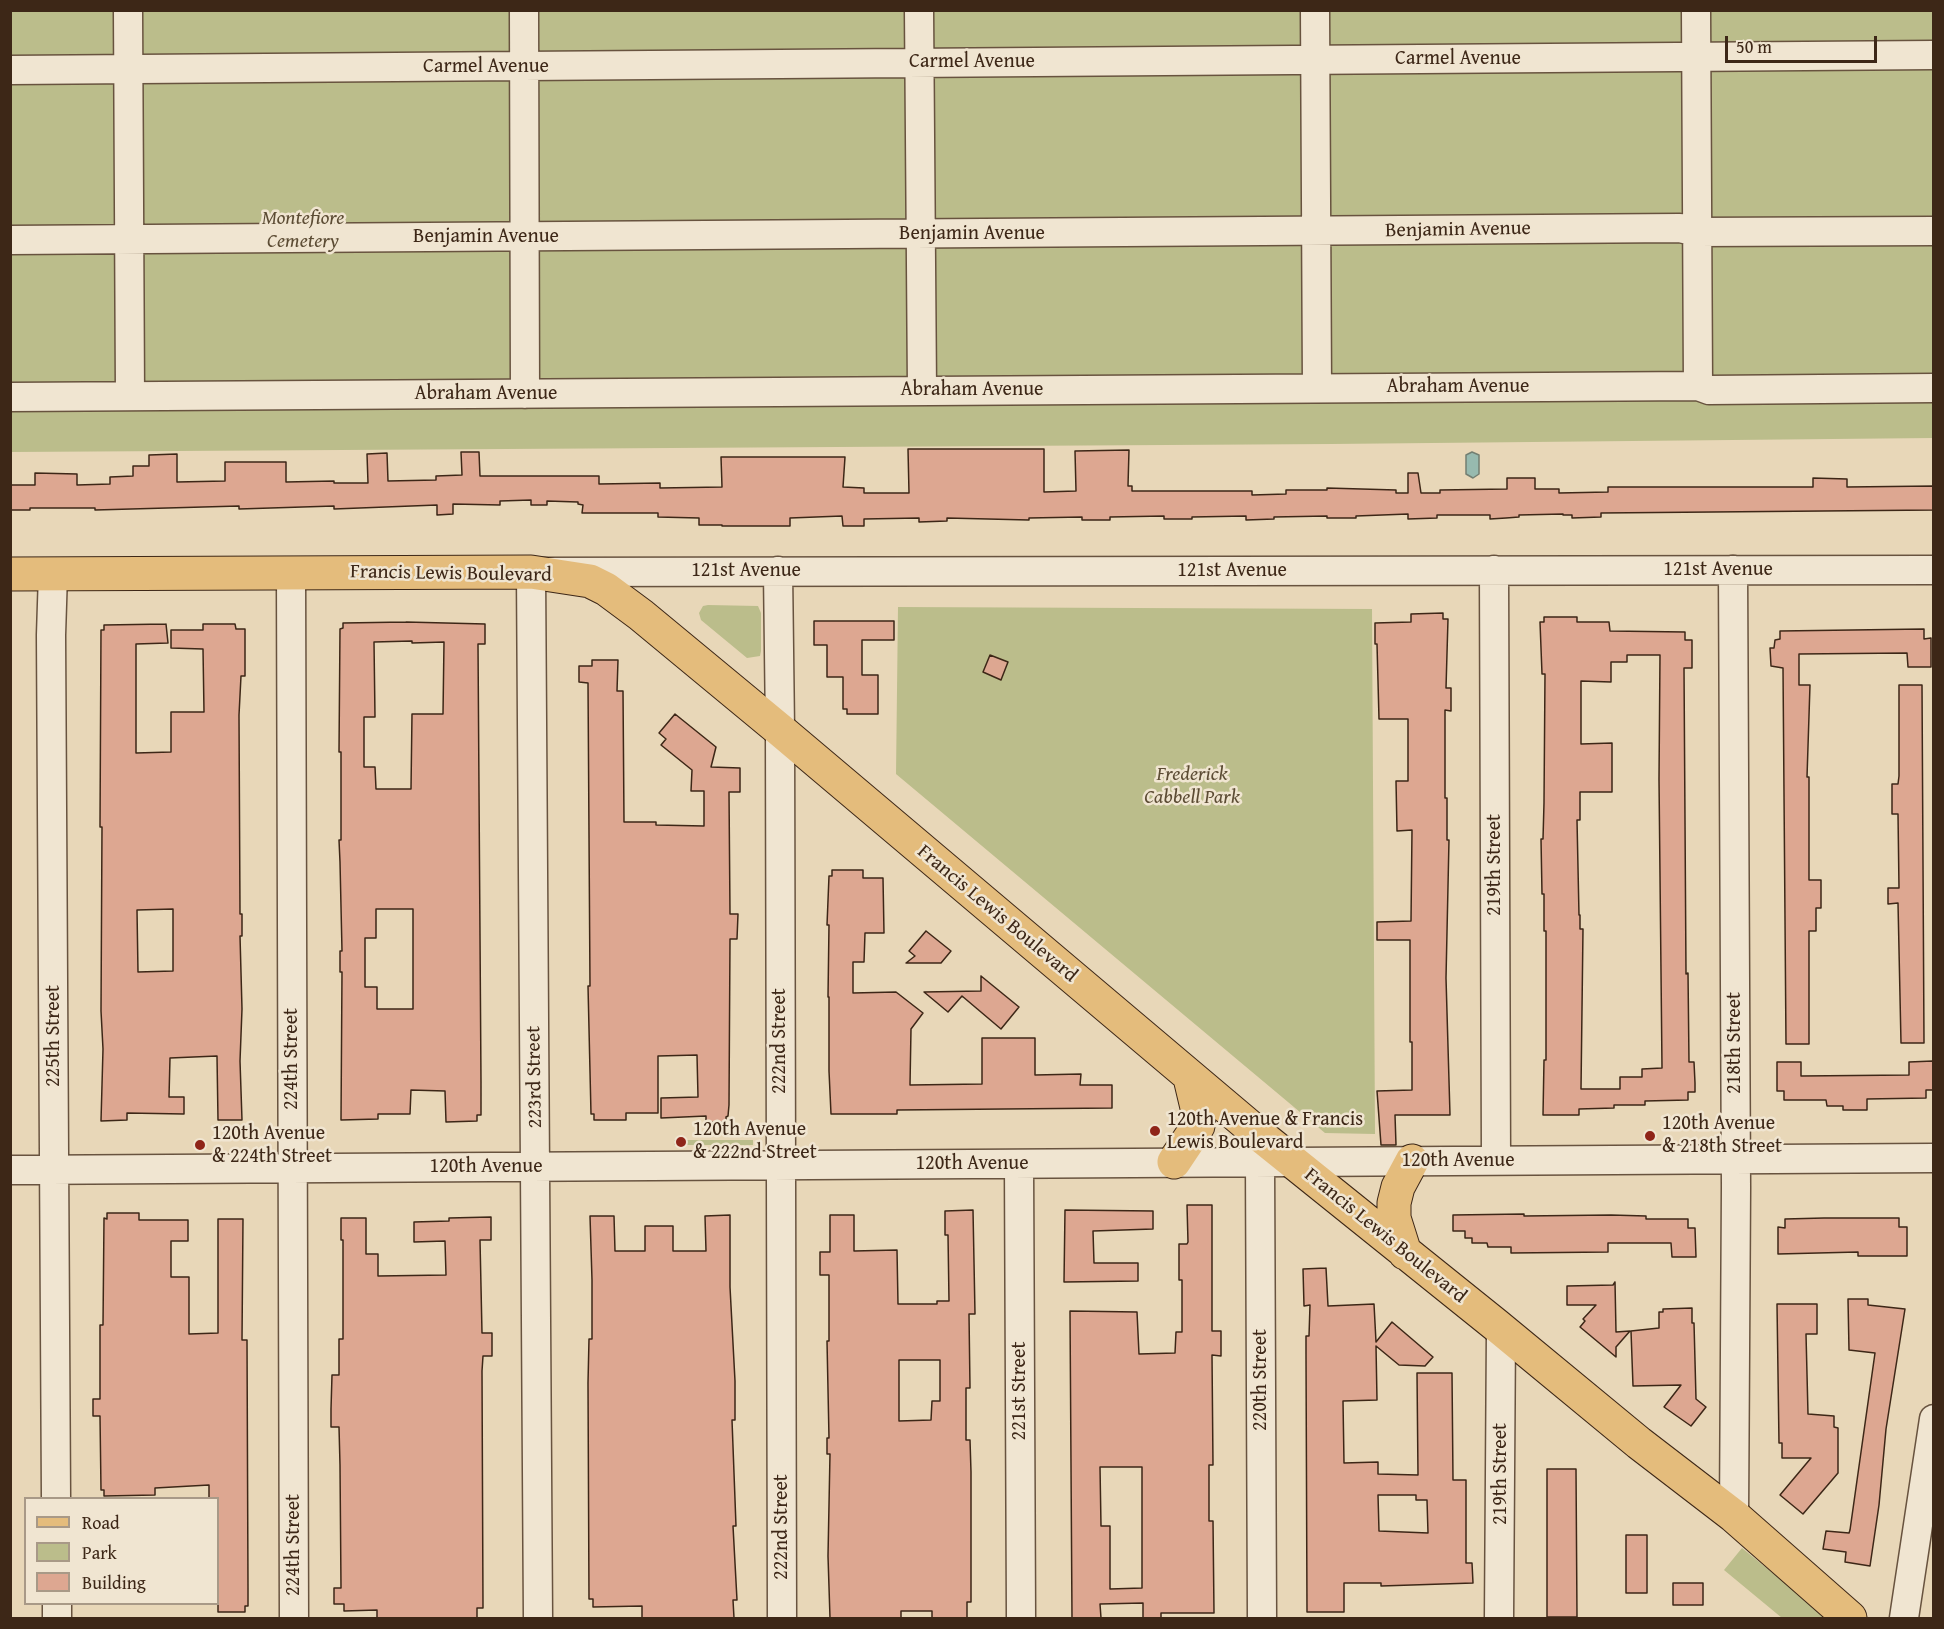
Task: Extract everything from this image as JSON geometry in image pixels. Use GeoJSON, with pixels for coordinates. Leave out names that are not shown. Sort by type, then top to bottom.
{"type":"FeatureCollection","features":[{"type":"Feature","properties":{"kind":"main road","name":"Francis Lewis Boulevard"},"geometry":{"type":"LineString","coordinates":[[10,574],[531,572],[590,581],[606,589],[641,615],[780,730],[1190,1078],[1264,1152],[1293,1162],[1502,1329],[1639,1443],[1734,1516],[1850,1618]]}},
{"type":"Feature","properties":{"kind":"main road"},"geometry":{"type":"LineString","coordinates":[[1174,1162],[1198,1126],[1199,1116],[1190,1078]]}},
{"type":"Feature","properties":{"kind":"main road"},"geometry":{"type":"LineString","coordinates":[[1405,1253],[1394,1218],[1394,1203],[1398,1187],[1412,1161]]}},
{"type":"Feature","properties":{"kind":"street"},"geometry":{"type":"LineString","coordinates":[[128,10],[130,396]]}},
{"type":"Feature","properties":{"kind":"street"},"geometry":{"type":"LineString","coordinates":[[524,10],[525,394]]}},
{"type":"Feature","properties":{"kind":"street"},"geometry":{"type":"LineString","coordinates":[[919,10],[922,390]]}},
{"type":"Feature","properties":{"kind":"street"},"geometry":{"type":"LineString","coordinates":[[1315,10],[1317,388]]}},
{"type":"Feature","properties":{"kind":"street"},"geometry":{"type":"LineString","coordinates":[[1696,10],[1698,386]]}},
{"type":"Feature","properties":{"kind":"street","name":"Carmel Avenue"},"geometry":{"type":"LineString","coordinates":[[10,70],[1934,55]]}},
{"type":"Feature","properties":{"kind":"street","name":"Benjamin Avenue"},"geometry":{"type":"LineString","coordinates":[[10,240],[1680,228],[1697,232],[1934,231]]}},
{"type":"Feature","properties":{"kind":"street","name":"Abraham Avenue"},"geometry":{"type":"LineString","coordinates":[[10,397],[1698,386],[1709,390],[1934,388]]}},
{"type":"Feature","properties":{"kind":"street","name":"219th Street"},"geometry":{"type":"LineString","coordinates":[[1494,570],[1496,1160]]}},
{"type":"Feature","properties":{"kind":"street","name":"218th Street"},"geometry":{"type":"LineString","coordinates":[[1733,570],[1736,1159],[1734,1516]]}},
{"type":"Feature","properties":{"kind":"street","name":"121st Avenue"},"geometry":{"type":"LineString","coordinates":[[531,572],[1934,570]]}},
{"type":"Feature","properties":{"kind":"street","name":"222nd Street"},"geometry":{"type":"LineString","coordinates":[[778,571],[782,1618]]}},
{"type":"Feature","properties":{"kind":"street","name":"224th Street"},"geometry":{"type":"LineString","coordinates":[[291,572],[294,1618]]}},
{"type":"Feature","properties":{"kind":"street","name":"223rd Street"},"geometry":{"type":"LineString","coordinates":[[531,572],[538,1618]]}},
{"type":"Feature","properties":{"kind":"street","name":"225th Street"},"geometry":{"type":"LineString","coordinates":[[53,573],[51,636],[56,1497]]}},
{"type":"Feature","properties":{"kind":"street","name":"120th Avenue"},"geometry":{"type":"LineString","coordinates":[[10,1170],[1174,1162],[1264,1152]]}},
{"type":"Feature","properties":{"kind":"street","name":"220th Street"},"geometry":{"type":"LineString","coordinates":[[1262,1618],[1264,1152]]}},
{"type":"Feature","properties":{"kind":"street","name":"120th Avenue"},"geometry":{"type":"LineString","coordinates":[[1293,1162],[1934,1158]]}},
{"type":"Feature","properties":{"kind":"street","name":"221st Street"},"geometry":{"type":"LineString","coordinates":[[1019,1164],[1021,1618]]}},
{"type":"Feature","properties":{"kind":"street","name":"219th Street"},"geometry":{"type":"LineString","coordinates":[[1500,1618],[1502,1329]]}},
{"type":"Feature","properties":{"kind":"street"},"geometry":{"type":"LineString","coordinates":[[1904,1618],[1934,1419]]}},
{"type":"Feature","properties":{"kind":"green space","name":"Montefiore Cemetery"},"geometry":{"type":"Polygon","coordinates":[[[10,11],[1933,11],[1933,438],[11,452],[10,11]]]}},
{"type":"Feature","properties":{"kind":"green space"},"geometry":{"type":"Polygon","coordinates":[[[703,606],[758,606],[761,613],[760,656],[747,658],[701,620],[699,613],[703,606]]]}},
{"type":"Feature","properties":{"kind":"green space","name":"Frederick Cabbell Park"},"geometry":{"type":"Polygon","coordinates":[[[898,607],[1372,609],[1375,1134],[1325,1133],[896,774],[898,607]]]}},
{"type":"Feature","properties":{"kind":"green space"},"geometry":{"type":"Polygon","coordinates":[[[674,1140],[753,1140],[753,1145],[674,1145],[674,1140]]]}},
{"type":"Feature","properties":{"kind":"green space"},"geometry":{"type":"Polygon","coordinates":[[[1742,1548],[1826,1618],[1782,1618],[1724,1570],[1742,1548]]]}},
{"type":"Feature","properties":{"kind":"water"},"geometry":{"type":"Polygon","coordinates":[[[1472,452],[1479,455],[1479,474],[1473,478],[1466,474],[1466,455],[1472,452]]]}},
{"type":"Feature","properties":{"kind":"building"},"geometry":{"type":"Polygon","coordinates":[[[908,449],[1044,449],[1044,492],[1076,491],[1075,451],[1129,450],[1128,486],[1132,486],[1132,491],[1252,491],[1252,495],[1286,494],[1286,490],[1327,490],[1327,488],[1396,490],[1396,493],[1408,493],[1408,473],[1418,473],[1421,493],[1440,493],[1440,490],[1507,489],[1507,478],[1535,478],[1535,489],[1559,489],[1559,493],[1608,492],[1608,487],[1813,487],[1813,478],[1847,479],[1847,487],[1934,486],[1934,510],[1601,513],[1601,517],[1572,518],[1572,515],[1563,514],[1519,515],[1519,517],[1490,519],[1490,515],[1437,515],[1437,518],[1408,519],[1408,514],[1356,516],[1356,518],[1327,518],[1327,516],[1246,520],[1246,516],[1164,519],[1164,516],[1110,517],[1110,520],[1082,520],[1082,517],[1029,518],[1029,520],[947,518],[947,521],[919,522],[919,518],[864,519],[864,526],[843,526],[842,516],[790,518],[790,526],[722,526],[699,525],[699,518],[658,517],[658,513],[582,513],[583,505],[578,502],[547,501],[547,505],[531,505],[531,500],[500,501],[500,505],[453,504],[453,514],[437,515],[437,505],[334,509],[334,506],[239,509],[239,506],[10,510],[10,485],[35,485],[35,473],[77,474],[77,485],[110,484],[110,477],[133,476],[133,466],[149,466],[149,455],[177,454],[177,482],[225,481],[225,462],[286,462],[286,482],[368,483],[367,454],[387,453],[388,481],[436,480],[436,476],[462,475],[461,452],[479,452],[480,476],[599,476],[599,484],[660,483],[660,488],[722,487],[721,457],[845,457],[843,487],[864,488],[864,493],[909,493],[908,449]]]}},
{"type":"Feature","properties":{"kind":"building"},"geometry":{"type":"Polygon","coordinates":[[[1443,613],[1443,619],[1448,619],[1446,688],[1451,688],[1451,711],[1445,710],[1445,798],[1447,798],[1447,840],[1449,840],[1446,978],[1450,1115],[1395,1115],[1396,1145],[1381,1145],[1377,1091],[1412,1090],[1412,1042],[1410,1042],[1410,940],[1377,940],[1377,922],[1411,921],[1412,830],[1397,831],[1396,781],[1408,781],[1408,719],[1379,719],[1375,623],[1411,622],[1411,614],[1443,613]]]}},
{"type":"Feature","properties":{"kind":"building"},"geometry":{"type":"Polygon","coordinates":[[[1544,617],[1577,617],[1577,622],[1609,622],[1610,631],[1685,632],[1685,640],[1692,640],[1692,668],[1684,668],[1686,974],[1688,973],[1689,1062],[1694,1062],[1695,1083],[1695,1092],[1688,1092],[1688,1100],[1645,1101],[1645,1105],[1614,1105],[1614,1108],[1579,1109],[1579,1115],[1543,1115],[1544,1060],[1546,1060],[1546,931],[1544,931],[1541,839],[1543,839],[1544,803],[1545,674],[1542,674],[1540,622],[1544,622],[1544,617]],[[1627,655],[1627,662],[1611,662],[1611,682],[1581,681],[1581,744],[1612,743],[1612,792],[1580,792],[1580,820],[1577,820],[1579,915],[1580,929],[1583,929],[1581,1089],[1620,1089],[1620,1077],[1642,1077],[1642,1069],[1662,1068],[1660,655],[1627,655]]]}},
{"type":"Feature","properties":{"kind":"building"},"geometry":{"type":"Polygon","coordinates":[[[814,621],[894,621],[894,640],[862,640],[862,675],[878,675],[878,714],[847,714],[847,709],[843,709],[843,677],[827,677],[827,645],[814,645],[814,621]]]}},
{"type":"Feature","properties":{"kind":"building"},"geometry":{"type":"Polygon","coordinates":[[[343,623],[485,624],[485,644],[478,644],[481,1115],[477,1115],[477,1121],[446,1122],[445,1091],[411,1090],[410,1114],[378,1114],[378,1119],[341,1120],[342,972],[340,972],[340,951],[342,951],[339,840],[341,840],[341,752],[339,752],[340,629],[343,628],[343,623]],[[412,641],[374,642],[375,717],[364,717],[364,767],[375,767],[376,789],[411,789],[412,714],[443,714],[444,642],[412,643],[412,641]],[[376,909],[376,938],[365,938],[365,987],[377,987],[377,1009],[413,1009],[413,909],[376,909]]]}},
{"type":"Feature","properties":{"kind":"building"},"geometry":{"type":"Polygon","coordinates":[[[166,624],[168,643],[136,644],[136,753],[171,752],[171,712],[204,712],[203,649],[171,648],[171,630],[203,630],[203,624],[235,624],[236,629],[245,629],[245,676],[241,676],[239,715],[242,1120],[218,1120],[217,1056],[170,1058],[169,1097],[184,1097],[184,1114],[127,1113],[127,1120],[101,1121],[103,1049],[101,1011],[102,827],[100,827],[101,630],[104,630],[104,625],[166,624]],[[173,909],[137,910],[138,972],[173,971],[173,909]]]}},
{"type":"Feature","properties":{"kind":"building"},"geometry":{"type":"Polygon","coordinates":[[[1924,629],[1924,639],[1931,638],[1931,667],[1908,667],[1907,653],[1799,654],[1799,685],[1810,685],[1807,777],[1809,777],[1809,880],[1821,880],[1821,908],[1816,908],[1816,931],[1809,931],[1809,1044],[1786,1044],[1783,668],[1771,666],[1770,648],[1774,648],[1775,640],[1780,639],[1780,631],[1924,629]]]}},
{"type":"Feature","properties":{"kind":"building"},"geometry":{"type":"Polygon","coordinates":[[[990,655],[1008,662],[1001,680],[983,672],[990,655]]]}},
{"type":"Feature","properties":{"kind":"building"},"geometry":{"type":"Polygon","coordinates":[[[592,660],[618,660],[617,691],[623,691],[624,822],[704,826],[704,791],[691,791],[692,770],[661,745],[666,739],[659,733],[675,714],[716,747],[711,767],[740,768],[740,792],[729,792],[730,914],[738,914],[737,939],[730,939],[729,1105],[726,1122],[706,1122],[706,1116],[661,1118],[661,1098],[698,1097],[697,1055],[658,1056],[658,1113],[626,1113],[626,1120],[594,1120],[594,1114],[591,1114],[588,986],[590,986],[588,683],[579,682],[579,666],[592,666],[592,660]]]}},
{"type":"Feature","properties":{"kind":"building"},"geometry":{"type":"Polygon","coordinates":[[[1899,685],[1922,685],[1924,1043],[1901,1043],[1898,903],[1888,904],[1888,888],[1899,888],[1898,814],[1892,814],[1892,784],[1898,784],[1899,776],[1899,685]]]}},
{"type":"Feature","properties":{"kind":"building"},"geometry":{"type":"Polygon","coordinates":[[[832,870],[863,870],[863,878],[883,878],[884,933],[865,933],[864,962],[853,962],[853,993],[896,992],[923,1013],[911,1029],[910,1085],[982,1084],[982,1038],[1035,1038],[1035,1075],[1081,1074],[1080,1085],[1112,1085],[1112,1108],[897,1110],[897,1114],[831,1114],[829,925],[827,925],[829,876],[832,876],[832,870]]]}},
{"type":"Feature","properties":{"kind":"building"},"geometry":{"type":"Polygon","coordinates":[[[926,931],[951,951],[941,963],[906,963],[915,956],[909,951],[926,931]]]}},
{"type":"Feature","properties":{"kind":"building"},"geometry":{"type":"Polygon","coordinates":[[[981,976],[1019,1007],[1001,1029],[962,996],[948,1012],[924,992],[981,991],[981,976]]]}},
{"type":"Feature","properties":{"kind":"building"},"geometry":{"type":"Polygon","coordinates":[[[1933,1061],[1933,1090],[1926,1090],[1926,1098],[1867,1099],[1867,1110],[1843,1110],[1843,1106],[1827,1106],[1826,1100],[1784,1100],[1784,1091],[1777,1091],[1777,1062],[1801,1062],[1801,1076],[1909,1075],[1909,1062],[1933,1061]]]}},
{"type":"Feature","properties":{"kind":"building"},"geometry":{"type":"Polygon","coordinates":[[[1187,1205],[1212,1205],[1212,1331],[1221,1331],[1221,1356],[1212,1355],[1213,1465],[1209,1465],[1209,1521],[1213,1521],[1214,1613],[1161,1613],[1161,1618],[1143,1618],[1143,1603],[1100,1604],[1101,1618],[1072,1618],[1070,1311],[1137,1312],[1139,1354],[1175,1353],[1176,1332],[1182,1332],[1179,1244],[1188,1242],[1187,1205]],[[1100,1467],[1101,1526],[1110,1526],[1110,1589],[1142,1588],[1142,1467],[1100,1467]]]}},
{"type":"Feature","properties":{"kind":"building"},"geometry":{"type":"Polygon","coordinates":[[[973,1210],[975,1314],[969,1314],[970,1388],[966,1388],[966,1440],[970,1440],[971,1472],[971,1602],[967,1602],[967,1618],[932,1618],[932,1611],[901,1611],[901,1618],[830,1618],[828,1556],[830,1454],[827,1454],[827,1438],[829,1438],[827,1341],[829,1341],[829,1275],[820,1275],[820,1252],[830,1252],[830,1215],[854,1215],[854,1251],[897,1250],[898,1304],[937,1304],[937,1301],[949,1301],[948,1235],[945,1235],[945,1211],[973,1210]],[[899,1360],[899,1421],[931,1420],[932,1401],[940,1401],[940,1360],[899,1360]]]}},
{"type":"Feature","properties":{"kind":"building"},"geometry":{"type":"Polygon","coordinates":[[[1065,1210],[1153,1211],[1153,1229],[1093,1231],[1094,1263],[1138,1263],[1138,1281],[1064,1282],[1065,1210]]]}},
{"type":"Feature","properties":{"kind":"building"},"geometry":{"type":"Polygon","coordinates":[[[107,1213],[139,1213],[139,1220],[188,1220],[188,1241],[171,1241],[171,1277],[189,1277],[189,1334],[218,1333],[218,1219],[243,1219],[242,1340],[247,1340],[248,1606],[245,1606],[245,1612],[218,1612],[219,1497],[209,1497],[209,1485],[155,1488],[155,1495],[104,1496],[104,1490],[101,1490],[100,1416],[93,1416],[93,1399],[100,1399],[104,1218],[107,1219],[107,1213]]]}},
{"type":"Feature","properties":{"kind":"building"},"geometry":{"type":"Polygon","coordinates":[[[1524,1214],[1524,1216],[1611,1215],[1646,1216],[1646,1219],[1688,1219],[1688,1228],[1695,1228],[1696,1257],[1672,1257],[1671,1243],[1608,1243],[1608,1252],[1511,1253],[1511,1247],[1488,1247],[1487,1243],[1472,1243],[1472,1238],[1465,1238],[1465,1231],[1453,1231],[1453,1215],[1524,1214]]]}},
{"type":"Feature","properties":{"kind":"building"},"geometry":{"type":"Polygon","coordinates":[[[730,1215],[730,1287],[735,1381],[735,1420],[732,1420],[736,1526],[733,1526],[737,1600],[733,1600],[734,1618],[642,1618],[642,1606],[593,1607],[593,1599],[589,1599],[588,1383],[589,1339],[592,1339],[590,1216],[614,1216],[615,1251],[645,1251],[645,1226],[673,1226],[673,1251],[706,1251],[705,1216],[730,1215]]]}},
{"type":"Feature","properties":{"kind":"building"},"geometry":{"type":"Polygon","coordinates":[[[491,1217],[491,1240],[480,1240],[482,1333],[492,1333],[492,1356],[483,1356],[482,1371],[483,1608],[477,1608],[477,1618],[377,1618],[377,1610],[344,1611],[344,1604],[334,1604],[334,1588],[341,1588],[340,1465],[339,1427],[331,1427],[332,1375],[339,1375],[339,1339],[343,1339],[341,1218],[366,1218],[366,1254],[378,1254],[378,1276],[446,1275],[445,1241],[414,1242],[414,1222],[491,1217]]]}},
{"type":"Feature","properties":{"kind":"building"},"geometry":{"type":"Polygon","coordinates":[[[1899,1218],[1899,1227],[1907,1227],[1907,1256],[1858,1256],[1858,1252],[1778,1254],[1778,1227],[1785,1228],[1785,1219],[1899,1218]]]}},
{"type":"Feature","properties":{"kind":"building"},"geometry":{"type":"Polygon","coordinates":[[[1326,1268],[1328,1306],[1374,1304],[1376,1342],[1392,1322],[1433,1357],[1425,1366],[1399,1365],[1376,1346],[1377,1400],[1343,1401],[1344,1463],[1378,1462],[1378,1474],[1418,1475],[1417,1373],[1452,1373],[1453,1480],[1466,1480],[1466,1563],[1472,1563],[1473,1583],[1381,1586],[1381,1583],[1344,1583],[1344,1612],[1307,1612],[1306,1336],[1309,1336],[1310,1305],[1304,1306],[1303,1269],[1326,1268]],[[1378,1495],[1379,1531],[1428,1533],[1427,1500],[1416,1500],[1416,1495],[1378,1495]]]}},
{"type":"Feature","properties":{"kind":"building"},"geometry":{"type":"Polygon","coordinates":[[[1615,1282],[1616,1332],[1630,1331],[1616,1347],[1616,1357],[1580,1327],[1585,1321],[1583,1319],[1596,1305],[1567,1305],[1567,1286],[1613,1285],[1615,1282]]]}},
{"type":"Feature","properties":{"kind":"building"},"geometry":{"type":"Polygon","coordinates":[[[1848,1299],[1868,1299],[1868,1305],[1905,1309],[1886,1429],[1879,1505],[1870,1566],[1845,1562],[1846,1552],[1823,1549],[1826,1531],[1849,1533],[1850,1530],[1875,1353],[1849,1350],[1848,1299]]]}},
{"type":"Feature","properties":{"kind":"building"},"geometry":{"type":"Polygon","coordinates":[[[1777,1304],[1817,1304],[1817,1334],[1806,1334],[1808,1414],[1834,1416],[1834,1427],[1838,1428],[1838,1473],[1803,1514],[1780,1495],[1811,1458],[1782,1458],[1782,1443],[1779,1443],[1777,1304]]]}},
{"type":"Feature","properties":{"kind":"building"},"geometry":{"type":"Polygon","coordinates":[[[1692,1308],[1696,1399],[1706,1407],[1691,1426],[1664,1407],[1681,1385],[1633,1386],[1631,1331],[1659,1328],[1659,1312],[1663,1312],[1663,1309],[1692,1308]]]}},
{"type":"Feature","properties":{"kind":"building"},"geometry":{"type":"Polygon","coordinates":[[[1547,1469],[1576,1469],[1577,1617],[1547,1617],[1547,1469]]]}},
{"type":"Feature","properties":{"kind":"building"},"geometry":{"type":"Polygon","coordinates":[[[1626,1535],[1647,1535],[1647,1593],[1626,1593],[1626,1535]]]}},
{"type":"Feature","properties":{"kind":"building"},"geometry":{"type":"Polygon","coordinates":[[[1673,1583],[1703,1583],[1703,1605],[1673,1605],[1673,1583]]]}},
{"type":"Feature","properties":{"kind":"place","name":"120th Avenue & Francis Lewis Boulevard"},"geometry":{"type":"Point","coordinates":[1155,1131]}},
{"type":"Feature","properties":{"kind":"place","name":"120th Avenue & 218th Street"},"geometry":{"type":"Point","coordinates":[1650,1136]}},
{"type":"Feature","properties":{"kind":"place","name":"120th Avenue & 222nd Street"},"geometry":{"type":"Point","coordinates":[681,1142]}},
{"type":"Feature","properties":{"kind":"place","name":"120th Avenue & 224th Street"},"geometry":{"type":"Point","coordinates":[200,1145]}}]}
